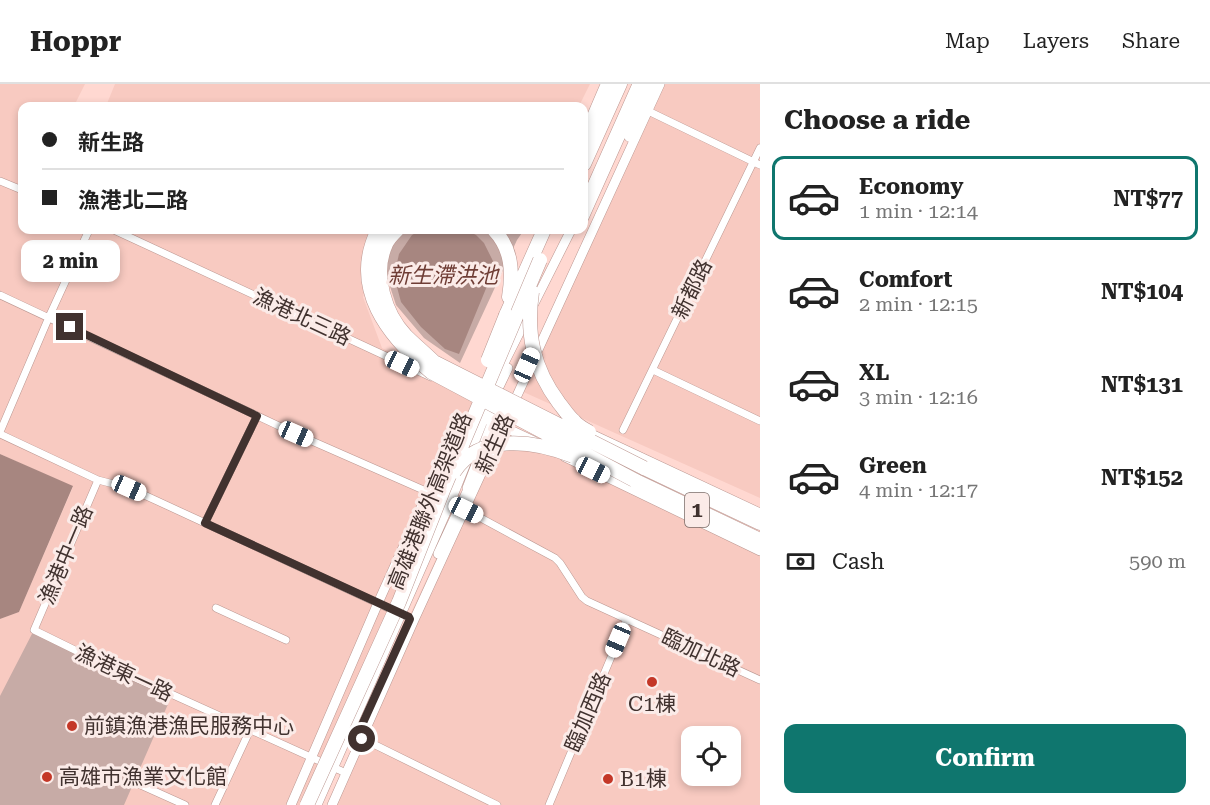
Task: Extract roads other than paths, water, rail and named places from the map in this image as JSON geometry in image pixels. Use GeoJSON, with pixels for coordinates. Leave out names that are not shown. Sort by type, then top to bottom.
{"type":"FeatureCollection","features":[{"type":"Feature","properties":{"kind":"highway"},"geometry":{"type":"LineString","coordinates":[[588,131],[608,84]]}},
{"type":"Feature","properties":{"kind":"highway"},"geometry":{"type":"LineString","coordinates":[[588,155],[620,84]]}},
{"type":"Feature","properties":{"kind":"highway"},"geometry":{"type":"LineString","coordinates":[[588,114],[602,98]]}},
{"type":"Feature","properties":{"kind":"highway"},"geometry":{"type":"LineString","coordinates":[[376,234],[372,241],[368,271],[372,297],[379,314],[392,334],[410,355],[431,372],[634,480]]}},
{"type":"Feature","properties":{"kind":"highway"},"geometry":{"type":"LineString","coordinates":[[394,234],[386,243],[380,267],[383,296],[394,320],[434,362],[644,468]]}},
{"type":"Feature","properties":{"kind":"highway"},"geometry":{"type":"LineString","coordinates":[[498,234],[510,257],[512,283],[506,315]]}},
{"type":"Feature","properties":{"kind":"highway","name":"高雄港聯外高架道路"},"geometry":{"type":"LineString","coordinates":[[299,805],[391,597],[506,315],[542,234]]}},
{"type":"Feature","properties":{"kind":"highway","name":"高雄港聯外高架道路"},"geometry":{"type":"LineString","coordinates":[[308,805],[399,602],[444,488],[552,234]]}},
{"type":"Feature","properties":{"kind":"highway"},"geometry":{"type":"LineString","coordinates":[[540,260],[529,310],[530,333],[537,364],[544,380],[574,422],[644,468]]}},
{"type":"Feature","properties":{"kind":"highway"},"geometry":{"type":"LineString","coordinates":[[444,488],[456,468],[469,456],[483,448],[504,443],[524,443],[559,451],[634,480]]}},
{"type":"Feature","properties":{"kind":"highway","name":"1"},"geometry":{"type":"LineString","coordinates":[[644,468],[760,524]]}},
{"type":"Feature","properties":{"kind":"highway","name":"1"},"geometry":{"type":"LineString","coordinates":[[634,480],[760,540]]}},
{"type":"Feature","properties":{"kind":"street","name":"新生路"},"geometry":{"type":"LineString","coordinates":[[637,84],[638,106]]}},
{"type":"Feature","properties":{"kind":"street","name":"新生路"},"geometry":{"type":"LineString","coordinates":[[588,224],[638,106],[644,84]]}},
{"type":"Feature","properties":{"kind":"street","name":"新生路"},"geometry":{"type":"LineString","coordinates":[[588,195],[652,84]]}},
{"type":"Feature","properties":{"kind":"street","name":"新生路"},"geometry":{"type":"LineString","coordinates":[[588,210],[638,106],[660,84]]}},
{"type":"Feature","properties":{"kind":"street"},"geometry":{"type":"LineString","coordinates":[[638,106],[757,164]]}},
{"type":"Feature","properties":{"kind":"street","name":"新都路"},"geometry":{"type":"LineString","coordinates":[[623,430],[757,164],[760,148]]}},
{"type":"Feature","properties":{"kind":"street"},"geometry":{"type":"LineString","coordinates":[[0,181],[18,188]]}},
{"type":"Feature","properties":{"kind":"street"},"geometry":{"type":"LineString","coordinates":[[87,234],[0,433],[98,480],[129,488],[409,617]]}},
{"type":"Feature","properties":{"kind":"street","name":"漁港北三路"},"geometry":{"type":"LineString","coordinates":[[123,234],[486,404]]}},
{"type":"Feature","properties":{"kind":"street","name":"新生路"},"geometry":{"type":"LineString","coordinates":[[495,388],[570,234]]}},
{"type":"Feature","properties":{"kind":"street","name":"新生路"},"geometry":{"type":"LineString","coordinates":[[291,805],[428,492],[486,404],[576,234]]}},
{"type":"Feature","properties":{"kind":"street","name":"新生路"},"geometry":{"type":"LineString","coordinates":[[317,805],[359,738],[410,619],[450,503],[495,423],[514,398],[584,234]]}},
{"type":"Feature","properties":{"kind":"street"},"geometry":{"type":"LineString","coordinates":[[0,294],[257,416],[428,492]]}},
{"type":"Feature","properties":{"kind":"street"},"geometry":{"type":"LineString","coordinates":[[653,370],[760,421]]}},
{"type":"Feature","properties":{"kind":"street"},"geometry":{"type":"LineString","coordinates":[[495,388],[760,513]]}},
{"type":"Feature","properties":{"kind":"street","name":"新生路"},"geometry":{"type":"LineString","coordinates":[[327,805],[409,617],[463,508],[495,423],[486,404]]}},
{"type":"Feature","properties":{"kind":"street"},"geometry":{"type":"LineString","coordinates":[[205,523],[257,416]]}},
{"type":"Feature","properties":{"kind":"street"},"geometry":{"type":"LineString","coordinates":[[495,423],[760,551]]}},
{"type":"Feature","properties":{"kind":"street","name":"漁港中一路"},"geometry":{"type":"LineString","coordinates":[[34,630],[98,480]]}},
{"type":"Feature","properties":{"kind":"street","name":"臨加北路"},"geometry":{"type":"LineString","coordinates":[[463,508],[555,558],[587,601],[760,680]]}},
{"type":"Feature","properties":{"kind":"street"},"geometry":{"type":"LineString","coordinates":[[216,608],[286,640]]}},
{"type":"Feature","properties":{"kind":"street","name":"臨加西路"},"geometry":{"type":"LineString","coordinates":[[549,805],[627,619]]}},
{"type":"Feature","properties":{"kind":"street","name":"漁港東一路"},"geometry":{"type":"LineString","coordinates":[[34,630],[341,770]]}},
{"type":"Feature","properties":{"kind":"street"},"geometry":{"type":"LineString","coordinates":[[215,805],[250,730]]}},
{"type":"Feature","properties":{"kind":"street"},"geometry":{"type":"LineString","coordinates":[[359,738],[497,805]]}},
{"type":"Feature","properties":{"kind":"street","name":"新生路"},"geometry":{"type":"LineString","coordinates":[[332,805],[341,770]]}},
{"type":"Feature","properties":{"kind":"street"},"geometry":{"type":"LineString","coordinates":[[134,782],[185,805]]}},
{"type":"Feature","properties":{"kind":"water","name":"新生滯洪池"},"geometry":{"type":"Polygon","coordinates":[[[474,234],[484,243],[493,261],[492,274],[459,354],[445,349],[421,327],[401,302],[394,276],[399,254],[412,235],[474,234]]]}},
{"type":"Feature","properties":{"kind":"water"},"geometry":{"type":"Polygon","coordinates":[[[0,454],[73,486],[19,612],[0,619],[0,454]]]}},
{"type":"Feature","properties":{"kind":"place","name":"C1棟"},"geometry":{"type":"Point","coordinates":[652,682]}},
{"type":"Feature","properties":{"kind":"place","name":"前鎮漁港漁民服務中心"},"geometry":{"type":"Point","coordinates":[72,726]}},
{"type":"Feature","properties":{"kind":"place","name":"高雄市漁業文化館"},"geometry":{"type":"Point","coordinates":[47,777]}},
{"type":"Feature","properties":{"kind":"place","name":"B1棟"},"geometry":{"type":"Point","coordinates":[608,779]}}]}
